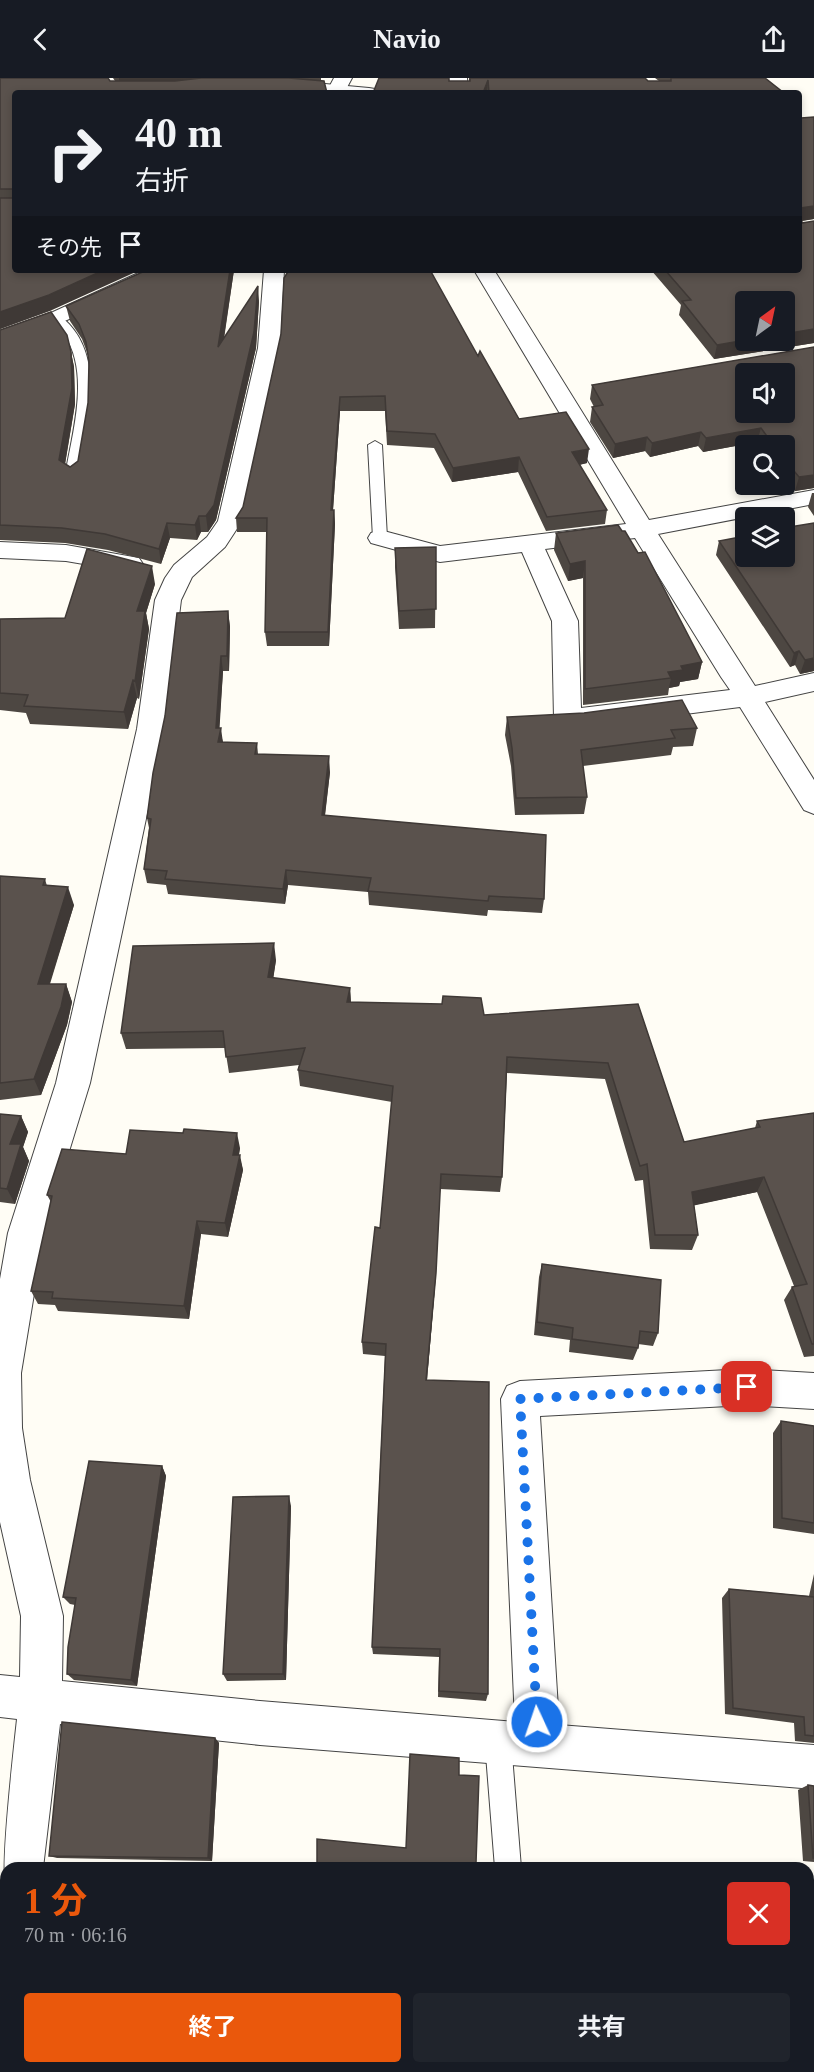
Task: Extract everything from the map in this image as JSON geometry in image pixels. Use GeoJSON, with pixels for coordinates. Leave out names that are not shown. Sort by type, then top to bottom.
{"type":"FeatureCollection","features":[{"type":"Feature","properties":{"kind":"street"},"geometry":{"type":"LineString","coordinates":[[267,83],[354,90]]}},
{"type":"Feature","properties":{"kind":"street"},"geometry":{"type":"LineString","coordinates":[[0,338],[55,317],[155,273]]}},
{"type":"Feature","properties":{"kind":"street"},"geometry":{"type":"LineString","coordinates":[[20,1862],[20,1699],[42,1616],[10,1480],[3,1428],[2,1372],[26,1233],[73,1083],[149,741],[168,600],[174,580],[189,563],[216,542],[230,521],[269,348],[274,273]]}},
{"type":"Feature","properties":{"kind":"street"},"geometry":{"type":"LineString","coordinates":[[486,273],[570,394],[645,529],[814,803]]}},
{"type":"Feature","properties":{"kind":"street"},"geometry":{"type":"LineString","coordinates":[[380,538],[440,554],[645,529],[814,496]]}},
{"type":"Feature","properties":{"kind":"street"},"geometry":{"type":"LineString","coordinates":[[530,543],[565,621],[568,719],[748,697],[814,682]]}},
{"type":"Feature","properties":{"kind":"street"},"geometry":{"type":"LineString","coordinates":[[0,550],[104,558],[146,568],[174,580]]}},
{"type":"Feature","properties":{"kind":"street"},"geometry":{"type":"LineString","coordinates":[[518,1744],[520,1399],[747,1387],[814,1391]]}},
{"type":"Feature","properties":{"kind":"street"},"geometry":{"type":"LineString","coordinates":[[20,1699],[272,1724],[814,1767]]}},
{"type":"Feature","properties":{"kind":"lane"},"geometry":{"type":"LineString","coordinates":[[55,317],[66,326],[80,348],[85,376],[72,476]]}},
{"type":"Feature","properties":{"kind":"lane"},"geometry":{"type":"LineString","coordinates":[[375,445],[380,538]]}},
{"type":"Feature","properties":{"kind":"lane"},"geometry":{"type":"LineString","coordinates":[[508,1862],[518,1744]]}},
{"type":"Feature","properties":{"kind":"building"},"geometry":{"type":"Polygon","coordinates":[[[0,78],[108,78],[110,81],[175,81],[201,78],[289,78],[324,81],[326,90],[12,90],[12,189],[0,189],[0,78]]]}},
{"type":"Feature","properties":{"kind":"building"},"geometry":{"type":"Polygon","coordinates":[[[379,78],[449,78],[449,81],[470,81],[470,78],[645,78],[648,81],[671,81],[671,78],[765,78],[780,90],[489,90],[488,80],[484,90],[374,90],[379,78]]]}},
{"type":"Feature","properties":{"kind":"building"},"geometry":{"type":"Polygon","coordinates":[[[814,117],[814,206],[802,208],[802,118],[814,117]]]}},
{"type":"Feature","properties":{"kind":"building"},"geometry":{"type":"Polygon","coordinates":[[[0,198],[12,198],[12,273],[97,273],[49,295],[0,312],[0,198]]]}},
{"type":"Feature","properties":{"kind":"building"},"geometry":{"type":"Polygon","coordinates":[[[814,221],[814,329],[795,332],[795,291],[735,291],[735,342],[717,345],[682,301],[691,300],[668,273],[802,273],[802,223],[814,221]]]}},
{"type":"Feature","properties":{"kind":"building"},"geometry":{"type":"Polygon","coordinates":[[[140,273],[230,273],[218,347],[258,286],[254,332],[214,505],[206,516],[199,516],[195,525],[167,523],[159,549],[105,534],[62,528],[0,525],[0,330],[51,312],[67,335],[71,352],[72,388],[59,460],[70,467],[78,461],[88,403],[89,362],[86,342],[79,324],[66,306],[140,273]]]}},
{"type":"Feature","properties":{"kind":"building"},"geometry":{"type":"Polygon","coordinates":[[[287,273],[432,273],[478,356],[480,351],[519,419],[566,412],[589,449],[572,452],[607,510],[547,517],[519,457],[453,468],[435,434],[387,431],[385,396],[340,397],[331,510],[334,510],[328,632],[265,632],[267,518],[236,518],[243,507],[281,334],[284,278],[287,273]]]}},
{"type":"Feature","properties":{"kind":"building"},"geometry":{"type":"Polygon","coordinates":[[[814,347],[814,475],[799,477],[795,472],[795,435],[766,435],[761,428],[706,438],[701,432],[652,443],[647,437],[615,444],[592,407],[603,405],[592,385],[814,347]]]}},
{"type":"Feature","properties":{"kind":"building"},"geometry":{"type":"Polygon","coordinates":[[[814,523],[814,658],[805,660],[799,651],[794,653],[736,567],[795,567],[795,526],[814,523]]]}},
{"type":"Feature","properties":{"kind":"building"},"geometry":{"type":"Polygon","coordinates":[[[618,525],[622,531],[625,531],[638,553],[645,552],[702,662],[681,666],[683,670],[668,672],[671,678],[585,689],[585,561],[570,564],[556,533],[618,525]]]}},
{"type":"Feature","properties":{"kind":"building"},"geometry":{"type":"Polygon","coordinates":[[[735,538],[735,565],[719,541],[735,538]]]}},
{"type":"Feature","properties":{"kind":"building"},"geometry":{"type":"Polygon","coordinates":[[[436,547],[436,609],[399,611],[395,548],[436,547]]]}},
{"type":"Feature","properties":{"kind":"building"},"geometry":{"type":"Polygon","coordinates":[[[87,549],[152,566],[137,611],[145,611],[135,681],[133,680],[124,712],[24,706],[28,695],[0,693],[0,619],[65,618],[87,549]]]}},
{"type":"Feature","properties":{"kind":"building"},"geometry":{"type":"Polygon","coordinates":[[[228,611],[227,656],[221,656],[216,728],[221,728],[218,742],[257,743],[255,754],[329,756],[322,815],[546,835],[544,899],[489,896],[488,901],[368,891],[371,878],[286,870],[283,889],[165,879],[167,871],[144,869],[151,819],[147,818],[153,773],[165,716],[177,613],[228,611]]]}},
{"type":"Feature","properties":{"kind":"building"},"geometry":{"type":"Polygon","coordinates":[[[682,700],[697,728],[671,730],[675,738],[581,750],[587,797],[516,798],[507,717],[584,713],[682,700]]]}},
{"type":"Feature","properties":{"kind":"building"},"geometry":{"type":"Polygon","coordinates":[[[0,876],[45,879],[43,885],[68,887],[38,984],[66,984],[61,1007],[34,1079],[0,1083],[0,876]]]}},
{"type":"Feature","properties":{"kind":"building"},"geometry":{"type":"Polygon","coordinates":[[[274,943],[268,977],[350,988],[347,1002],[442,1004],[443,996],[481,998],[484,1015],[638,1004],[684,1142],[760,1127],[757,1121],[814,1113],[814,1344],[812,1344],[792,1287],[807,1284],[764,1177],[692,1192],[698,1235],[655,1235],[647,1164],[640,1166],[608,1063],[507,1057],[502,1177],[441,1174],[436,1273],[426,1380],[489,1382],[488,1694],[439,1691],[440,1649],[372,1647],[386,1344],[362,1342],[375,1227],[380,1228],[393,1086],[298,1070],[305,1048],[226,1057],[223,1031],[121,1033],[133,946],[274,943]]]}},
{"type":"Feature","properties":{"kind":"building"},"geometry":{"type":"Polygon","coordinates":[[[0,1114],[21,1116],[10,1144],[21,1144],[7,1189],[0,1188],[0,1114]]]}},
{"type":"Feature","properties":{"kind":"building"},"geometry":{"type":"Polygon","coordinates":[[[184,1129],[237,1133],[233,1155],[240,1155],[225,1223],[197,1221],[184,1306],[52,1298],[53,1292],[31,1291],[52,1196],[47,1195],[62,1149],[126,1154],[130,1130],[183,1133],[184,1129]]]}},
{"type":"Feature","properties":{"kind":"building"},"geometry":{"type":"Polygon","coordinates":[[[542,1264],[661,1280],[658,1333],[640,1331],[638,1348],[572,1339],[573,1328],[537,1322],[542,1264]]]}},
{"type":"Feature","properties":{"kind":"building"},"geometry":{"type":"Polygon","coordinates":[[[781,1421],[814,1426],[814,1523],[782,1518],[781,1421]]]}},
{"type":"Feature","properties":{"kind":"building"},"geometry":{"type":"Polygon","coordinates":[[[89,1461],[162,1466],[131,1680],[67,1674],[68,1647],[76,1598],[63,1597],[89,1461]]]}},
{"type":"Feature","properties":{"kind":"building"},"geometry":{"type":"Polygon","coordinates":[[[289,1496],[283,1674],[223,1674],[233,1497],[289,1496]]]}},
{"type":"Feature","properties":{"kind":"building"},"geometry":{"type":"Polygon","coordinates":[[[729,1589],[814,1597],[814,1736],[805,1735],[804,1717],[733,1708],[729,1589]]]}},
{"type":"Feature","properties":{"kind":"building"},"geometry":{"type":"Polygon","coordinates":[[[62,1722],[215,1738],[208,1858],[49,1856],[62,1722]]]}},
{"type":"Feature","properties":{"kind":"building"},"geometry":{"type":"Polygon","coordinates":[[[410,1754],[459,1758],[459,1775],[479,1776],[476,1862],[317,1862],[317,1839],[406,1848],[410,1754]]]}},
{"type":"Feature","properties":{"kind":"building"},"geometry":{"type":"Polygon","coordinates":[[[808,1785],[814,1786],[814,1858],[813,1858],[808,1785]]]}},
{"type":"Feature","properties":{"kind":"route"},"geometry":{"type":"LineString","coordinates":[[537,1722],[520,1399],[747,1387]]}}]}
